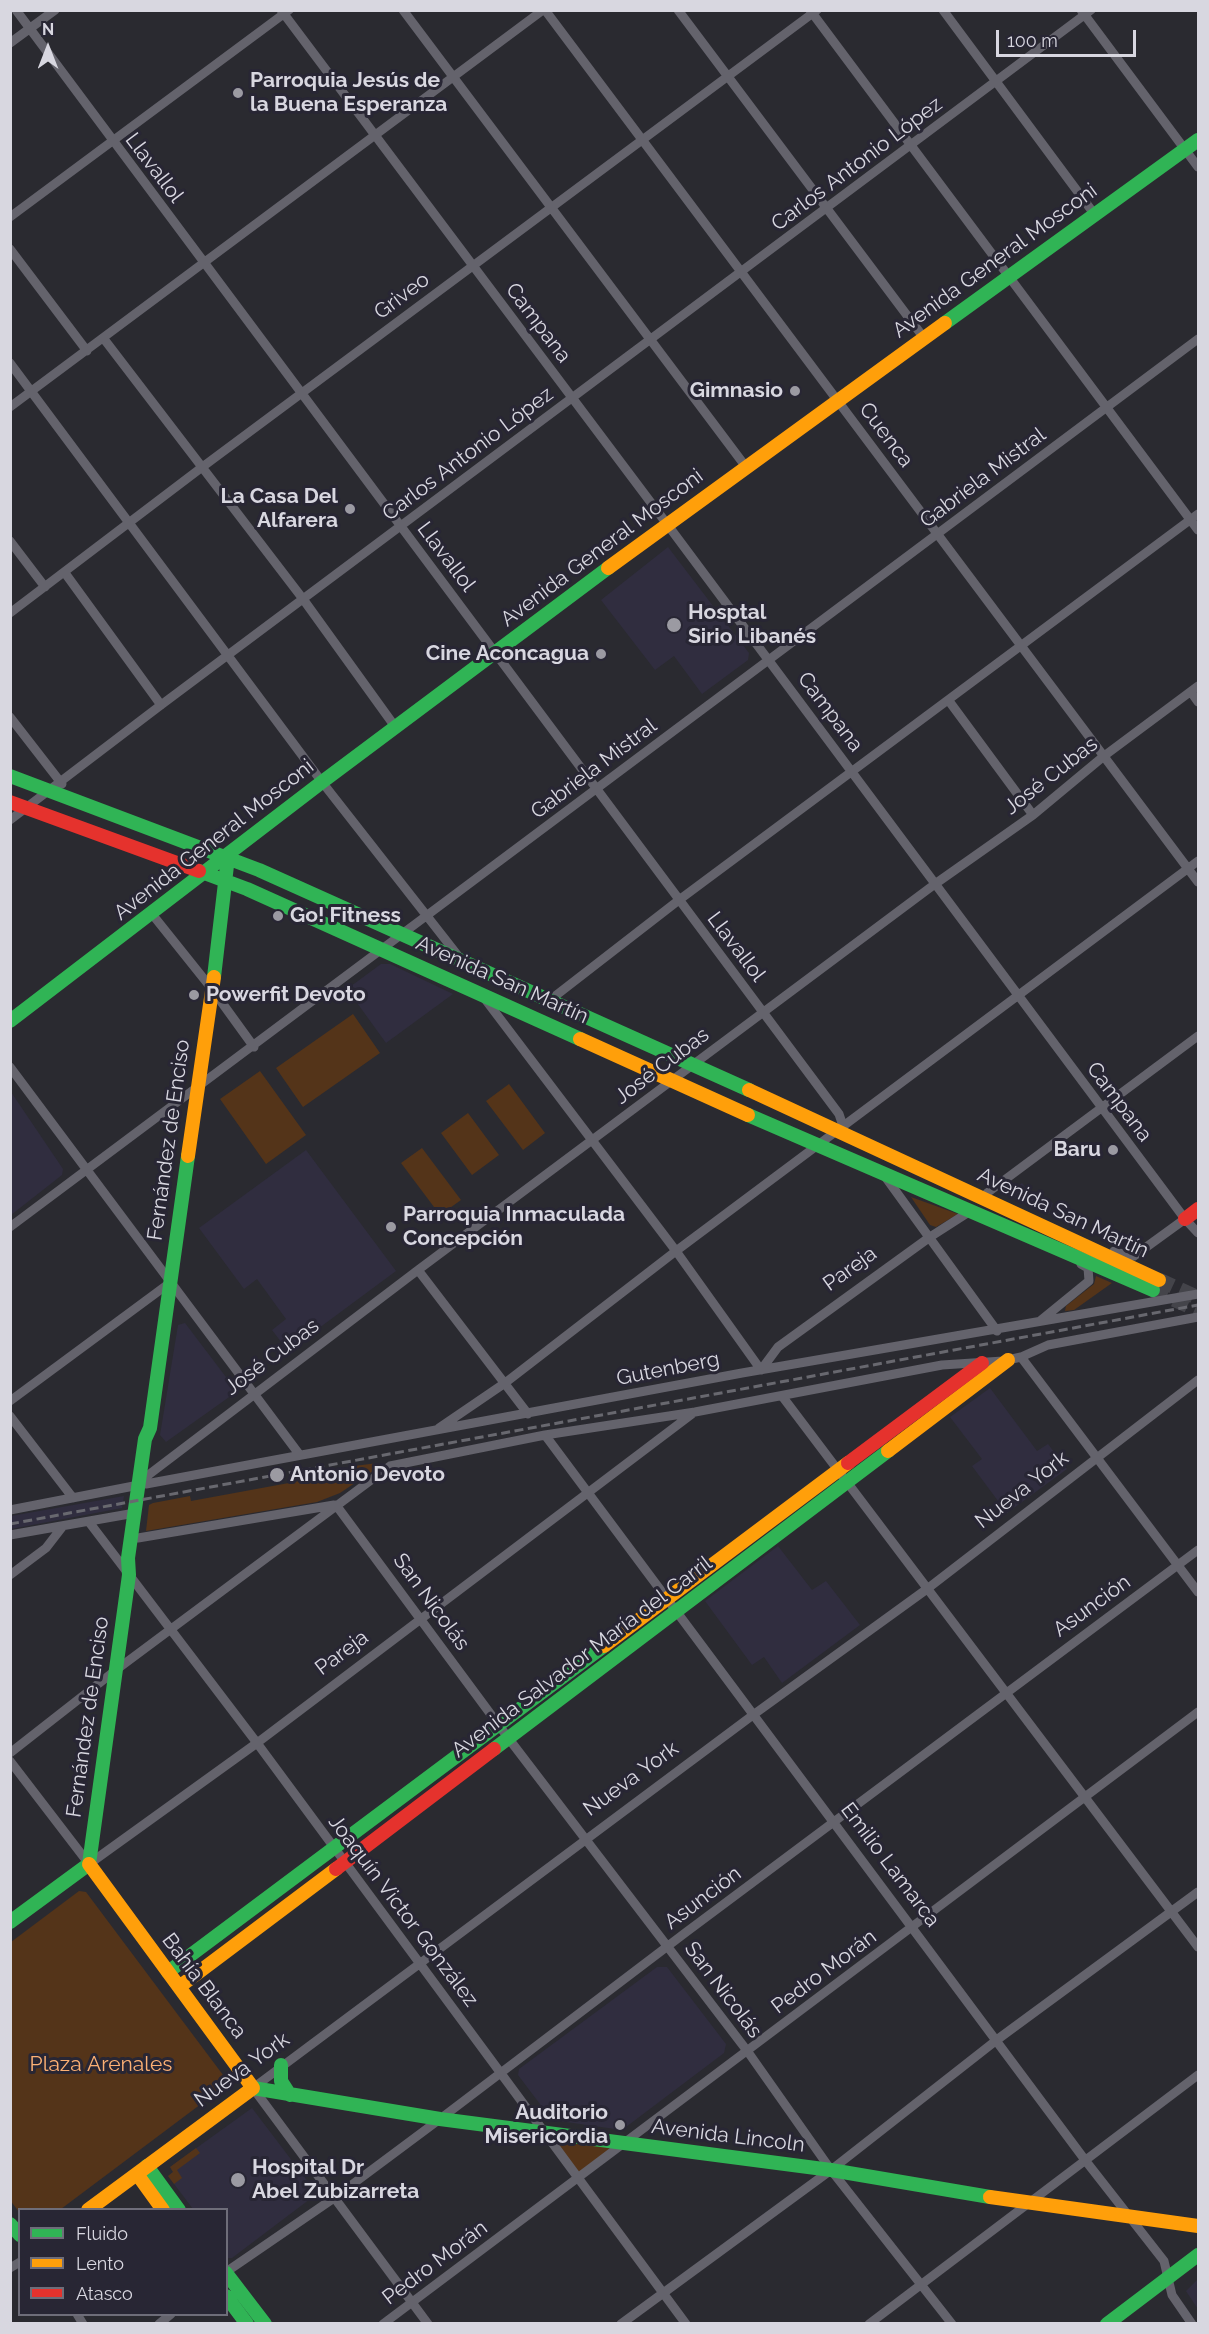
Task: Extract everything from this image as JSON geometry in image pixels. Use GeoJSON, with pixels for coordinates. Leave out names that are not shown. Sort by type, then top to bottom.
{"type":"FeatureCollection","features":[{"type":"Feature","properties":{"kind":"street","name":"Llavallol"},"geometry":{"type":"LineString","coordinates":[[16,10],[112,142],[839,1114],[840,1129]]}},
{"type":"Feature","properties":{"kind":"street"},"geometry":{"type":"LineString","coordinates":[[10,43],[55,10]]}},
{"type":"Feature","properties":{"kind":"street"},"geometry":{"type":"LineString","coordinates":[[403,10],[746,467]]}},
{"type":"Feature","properties":{"kind":"street"},"geometry":{"type":"LineString","coordinates":[[10,407],[544,10]]}},
{"type":"Feature","properties":{"kind":"street","name":"Cuenca"},"geometry":{"type":"LineString","coordinates":[[544,10],[1198,882]]}},
{"type":"Feature","properties":{"kind":"street"},"geometry":{"type":"LineString","coordinates":[[678,10],[924,338]]}},
{"type":"Feature","properties":{"kind":"street"},"geometry":{"type":"LineString","coordinates":[[943,10],[1095,215]]}},
{"type":"Feature","properties":{"kind":"street"},"geometry":{"type":"LineString","coordinates":[[10,217],[284,12]]}},
{"type":"Feature","properties":{"kind":"street","name":"Campana"},"geometry":{"type":"LineString","coordinates":[[284,12],[668,524],[1101,1108],[1198,1233]]}},
{"type":"Feature","properties":{"kind":"street"},"geometry":{"type":"LineString","coordinates":[[813,12],[1108,407],[1195,517],[1198,530]]}},
{"type":"Feature","properties":{"kind":"street","name":"Griveo"},"geometry":{"type":"LineString","coordinates":[[10,613],[813,12]]}},
{"type":"Feature","properties":{"kind":"street"},"geometry":{"type":"LineString","coordinates":[[1086,12],[1198,167]]}},
{"type":"Feature","properties":{"kind":"street","name":"Carlos Antonio López"},"geometry":{"type":"LineString","coordinates":[[10,820],[160,705],[912,146],[1086,12]]}},
{"type":"Feature","properties":{"kind":"street","name":"Avenida General Mosconi"},"geometry":{"type":"LineString","coordinates":[[10,1021],[228,857],[322,782],[668,524],[1198,140]]}},
{"type":"Feature","properties":{"kind":"street"},"geometry":{"type":"LineString","coordinates":[[10,249],[87,351]]}},
{"type":"Feature","properties":{"kind":"street"},"geometry":{"type":"LineString","coordinates":[[104,339],[303,599],[396,728]]}},
{"type":"Feature","properties":{"kind":"street","name":"Gabriela Mistral"},"geometry":{"type":"LineString","coordinates":[[10,1227],[198,1085],[254,1047],[425,916],[1198,339]]}},
{"type":"Feature","properties":{"kind":"street"},"geometry":{"type":"LineString","coordinates":[[10,363],[229,654],[322,782],[461,960]]}},
{"type":"Feature","properties":{"kind":"street"},"geometry":{"type":"LineString","coordinates":[[550,1000],[679,900],[1195,517]]}},
{"type":"Feature","properties":{"kind":"street"},"geometry":{"type":"LineString","coordinates":[[10,541],[45,587]]}},
{"type":"Feature","properties":{"kind":"street"},"geometry":{"type":"LineString","coordinates":[[66,573],[160,705]]}},
{"type":"Feature","properties":{"kind":"street"},"geometry":{"type":"LineString","coordinates":[[1195,689],[1198,702]]}},
{"type":"Feature","properties":{"kind":"street","name":"José Cubas"},"geometry":{"type":"LineString","coordinates":[[144,1482],[253,1394],[935,884],[1033,815],[1104,756],[1195,689]]}},
{"type":"Feature","properties":{"kind":"street"},"geometry":{"type":"LineString","coordinates":[[949,701],[1033,815]]}},
{"type":"Feature","properties":{"kind":"street"},"geometry":{"type":"LineString","coordinates":[[10,717],[55,785]]}},
{"type":"Feature","properties":{"kind":"street","name":"Avenida San Martín"},"geometry":{"type":"LineString","coordinates":[[10,776],[55,785],[67,796],[228,857],[461,960],[840,1129],[1156,1285],[821,1144],[800,1138],[226,881],[10,802]]}},
{"type":"Feature","properties":{"kind":"street","name":"Fernández de Enciso"},"geometry":{"type":"LineString","coordinates":[[89,1864],[129,1575],[138,1538],[144,1482],[152,1440],[150,1428],[212,989],[228,857]]}},
{"type":"Feature","properties":{"kind":"street"},"geometry":{"type":"LineString","coordinates":[[435,1431],[505,1383],[676,1251],[1198,861]]}},
{"type":"Feature","properties":{"kind":"street"},"geometry":{"type":"LineString","coordinates":[[152,914],[212,989],[254,1047]]}},
{"type":"Feature","properties":{"kind":"street"},"geometry":{"type":"LineString","coordinates":[[481,994],[676,1251],[761,1370]]}},
{"type":"Feature","properties":{"kind":"street"},"geometry":{"type":"LineString","coordinates":[[987,1192],[1198,1036]]}},
{"type":"Feature","properties":{"kind":"street"},"geometry":{"type":"LineString","coordinates":[[10,1066],[299,1454]]}},
{"type":"Feature","properties":{"kind":"street"},"geometry":{"type":"LineString","coordinates":[[881,1170],[997,1331]]}},
{"type":"Feature","properties":{"kind":"street","name":"Avenida San Martín"},"geometry":{"type":"LineString","coordinates":[[950,1184],[987,1192],[1121,1255],[1140,1253],[1185,1219]]}},
{"type":"Feature","properties":{"kind":"street","name":"Avenida San Martín"},"geometry":{"type":"LineString","coordinates":[[971,1209],[987,1222],[1088,1268],[1089,1281],[1040,1322]]}},
{"type":"Feature","properties":{"kind":"street","name":"Pareja"},"geometry":{"type":"LineString","coordinates":[[761,1370],[778,1347],[971,1209]]}},
{"type":"Feature","properties":{"kind":"street"},"geometry":{"type":"LineString","coordinates":[[1185,1219],[1198,1209]]}},
{"type":"Feature","properties":{"kind":"street"},"geometry":{"type":"LineString","coordinates":[[418,1270],[528,1414]]}},
{"type":"Feature","properties":{"kind":"street"},"geometry":{"type":"LineString","coordinates":[[10,1401],[171,1282]]}},
{"type":"Feature","properties":{"kind":"street","name":"Gutenberg"},"geometry":{"type":"LineString","coordinates":[[10,1510],[144,1482],[761,1370],[997,1331],[1198,1294]]}},
{"type":"Feature","properties":{"kind":"street"},"geometry":{"type":"LineString","coordinates":[[10,1753],[116,1670],[390,1466],[545,1435],[695,1412],[942,1365],[1015,1359],[1048,1345],[1197,1319]]}},
{"type":"Feature","properties":{"kind":"street"},"geometry":{"type":"LineString","coordinates":[[1015,1359],[1096,1457],[1198,1592]]}},
{"type":"Feature","properties":{"kind":"street","name":"Avenida Salvador María del Carril"},"geometry":{"type":"LineString","coordinates":[[179,1987],[1015,1359]]}},
{"type":"Feature","properties":{"kind":"street","name":"Avenida Salvador María del Carril"},"geometry":{"type":"LineString","coordinates":[[168,1972],[982,1363]]}},
{"type":"Feature","properties":{"kind":"street","name":"Nueva York"},"geometry":{"type":"LineString","coordinates":[[91,2208],[282,2065],[306,2050],[586,1838],[927,1589],[1198,1380]]}},
{"type":"Feature","properties":{"kind":"street"},"geometry":{"type":"LineString","coordinates":[[782,1396],[1198,1947]]}},
{"type":"Feature","properties":{"kind":"street","name":"Pareja"},"geometry":{"type":"LineString","coordinates":[[10,1922],[257,1743],[587,1491],[695,1412]]}},
{"type":"Feature","properties":{"kind":"street"},"geometry":{"type":"LineString","coordinates":[[10,1416],[73,1498]]}},
{"type":"Feature","properties":{"kind":"street","name":"Emilio Lamarca"},"geometry":{"type":"LineString","coordinates":[[545,1435],[676,1613],[998,2039],[1085,2160],[1164,2261],[1168,2270],[1167,2279],[1172,2295],[1192,2324]]}},
{"type":"Feature","properties":{"kind":"street","name":"Fernández de Enciso"},"geometry":{"type":"LineString","coordinates":[[129,1575],[128,1558],[135,1513],[144,1482]]}},
{"type":"Feature","properties":{"kind":"street"},"geometry":{"type":"LineString","coordinates":[[138,1538],[336,1505]]}},
{"type":"Feature","properties":{"kind":"street","name":"San Nicolás"},"geometry":{"type":"LineString","coordinates":[[336,1505],[508,1739],[586,1838],[747,2052],[831,2170],[952,2324]]}},
{"type":"Feature","properties":{"kind":"street"},"geometry":{"type":"LineString","coordinates":[[10,1535],[135,1513]]}},
{"type":"Feature","properties":{"kind":"street","name":"Joaquín Victor González"},"geometry":{"type":"LineString","coordinates":[[89,1522],[257,1743],[686,2324]]}},
{"type":"Feature","properties":{"kind":"street"},"geometry":{"type":"LineString","coordinates":[[10,1575],[46,1548],[63,1526]]}},
{"type":"Feature","properties":{"kind":"street","name":"Asunción"},"geometry":{"type":"LineString","coordinates":[[228,2272],[440,2120],[1006,1692],[1198,1550]]}},
{"type":"Feature","properties":{"kind":"street","name":"Pedro Morán"},"geometry":{"type":"LineString","coordinates":[[383,2324],[1198,1712]]}},
{"type":"Feature","properties":{"kind":"street","name":"Bahía Blanca"},"geometry":{"type":"LineString","coordinates":[[10,1761],[89,1864],[428,2324]]}},
{"type":"Feature","properties":{"kind":"street"},"geometry":{"type":"LineString","coordinates":[[621,2324],[831,2170],[998,2039],[1198,1892]]}},
{"type":"Feature","properties":{"kind":"street"},"geometry":{"type":"LineString","coordinates":[[282,2065],[281,2081],[290,2095]]}},
{"type":"Feature","properties":{"kind":"street"},"geometry":{"type":"LineString","coordinates":[[868,2324],[1198,2075]]}},
{"type":"Feature","properties":{"kind":"street","name":"Avenida Lincoln"},"geometry":{"type":"LineString","coordinates":[[253,2088],[440,2120],[831,2170],[1028,2203],[1128,2214],[1198,2226]]}},
{"type":"Feature","properties":{"kind":"street"},"geometry":{"type":"LineString","coordinates":[[142,2170],[162,2208]]}},
{"type":"Feature","properties":{"kind":"street"},"geometry":{"type":"LineString","coordinates":[[142,2170],[177,2208]]}},
{"type":"Feature","properties":{"kind":"street"},"geometry":{"type":"LineString","coordinates":[[1107,2324],[1198,2255]]}},
{"type":"Feature","properties":{"kind":"street"},"geometry":{"type":"LineString","coordinates":[[228,2276],[265,2324]]}},
{"type":"Feature","properties":{"kind":"street"},"geometry":{"type":"LineString","coordinates":[[228,2299],[247,2324]]}},
{"type":"Feature","properties":{"kind":"shaded area","name":"Hosptal Sirio Libanés"},"geometry":{"type":"Polygon","coordinates":[[[668,547],[749,653],[748,660],[702,694],[674,656],[655,670],[601,600],[668,547]]]}},
{"type":"Feature","properties":{"kind":"shaded area"},"geometry":{"type":"Polygon","coordinates":[[[381,964],[390,964],[453,994],[386,1043],[347,989],[381,964]]]}},
{"type":"Feature","properties":{"kind":"shaded area"},"geometry":{"type":"Polygon","coordinates":[[[11,1092],[63,1169],[62,1175],[11,1215],[11,1092]]]}},
{"type":"Feature","properties":{"kind":"shaded area"},"geometry":{"type":"Polygon","coordinates":[[[306,1150],[396,1271],[288,1351],[272,1330],[286,1319],[257,1279],[244,1289],[199,1228],[306,1150]]]}},
{"type":"Feature","properties":{"kind":"shaded area"},"geometry":{"type":"Polygon","coordinates":[[[1022,1183],[1028,1191],[1053,1203],[1049,1214],[1012,1197],[1011,1191],[1022,1183]]]}},
{"type":"Feature","properties":{"kind":"shaded area"},"geometry":{"type":"Polygon","coordinates":[[[185,1323],[232,1385],[232,1395],[166,1442],[160,1435],[178,1325],[185,1323]]]}},
{"type":"Feature","properties":{"kind":"shaded area"},"geometry":{"type":"Polygon","coordinates":[[[990,1388],[1037,1451],[1048,1444],[1067,1469],[1007,1513],[972,1466],[982,1459],[950,1417],[990,1388]]]}},
{"type":"Feature","properties":{"kind":"shaded area"},"geometry":{"type":"Polygon","coordinates":[[[124,1496],[122,1508],[11,1529],[11,1516],[124,1496]]]}},
{"type":"Feature","properties":{"kind":"shaded area"},"geometry":{"type":"Polygon","coordinates":[[[778,1546],[812,1590],[826,1581],[860,1625],[782,1683],[764,1657],[752,1665],[705,1601],[778,1546]]]}},
{"type":"Feature","properties":{"kind":"shaded area"},"geometry":{"type":"Polygon","coordinates":[[[657,1967],[667,1967],[726,2044],[724,2053],[622,2130],[552,2120],[518,2075],[519,2069],[657,1967]]]}},
{"type":"Feature","properties":{"kind":"shaded area","name":"Hospital Dr Abel Zubizarreta"},"geometry":{"type":"Polygon","coordinates":[[[252,2108],[315,2191],[314,2196],[232,2258],[228,2258],[228,2208],[192,2208],[168,2176],[173,2172],[170,2167],[252,2108]]]}},
{"type":"Feature","properties":{"kind":"shaded area"},"geometry":{"type":"Polygon","coordinates":[[[1198,2279],[1198,2309],[1186,2291],[1198,2279]]]}},
{"type":"Feature","properties":{"kind":"green space"},"geometry":{"type":"Polygon","coordinates":[[[353,1014],[380,1053],[303,1107],[276,1068],[353,1014]]]}},
{"type":"Feature","properties":{"kind":"green space"},"geometry":{"type":"Polygon","coordinates":[[[260,1071],[306,1135],[266,1164],[220,1099],[260,1071]]]}},
{"type":"Feature","properties":{"kind":"green space"},"geometry":{"type":"Polygon","coordinates":[[[509,1084],[545,1133],[523,1150],[486,1101],[509,1084]]]}},
{"type":"Feature","properties":{"kind":"green space"},"geometry":{"type":"Polygon","coordinates":[[[468,1113],[499,1155],[472,1175],[441,1133],[468,1113]]]}},
{"type":"Feature","properties":{"kind":"green space"},"geometry":{"type":"Polygon","coordinates":[[[422,1148],[461,1200],[440,1215],[401,1163],[422,1148]]]}},
{"type":"Feature","properties":{"kind":"green space"},"geometry":{"type":"Polygon","coordinates":[[[911,1197],[958,1214],[936,1227],[930,1225],[911,1197]]]}},
{"type":"Feature","properties":{"kind":"green space"},"geometry":{"type":"Polygon","coordinates":[[[1096,1276],[1112,1283],[1074,1310],[1065,1311],[1066,1306],[1094,1284],[1096,1276]]]}},
{"type":"Feature","properties":{"kind":"green space"},"geometry":{"type":"Polygon","coordinates":[[[378,1463],[379,1467],[340,1493],[317,1502],[146,1531],[149,1505],[153,1503],[190,1496],[191,1501],[354,1471],[354,1466],[378,1463]]]}},
{"type":"Feature","properties":{"kind":"green space","name":"Plaza Arenales"},"geometry":{"type":"Polygon","coordinates":[[[79,1891],[86,1892],[226,2079],[225,2086],[62,2208],[18,2208],[18,2211],[10,2200],[11,1942],[79,1891]]]}},
{"type":"Feature","properties":{"kind":"green space"},"geometry":{"type":"Polygon","coordinates":[[[546,2134],[624,2144],[579,2178],[546,2134]]]}},
{"type":"Feature","properties":{"kind":"green space"},"geometry":{"type":"Polygon","coordinates":[[[196,2148],[200,2153],[177,2170],[182,2178],[174,2184],[168,2176],[173,2172],[170,2167],[196,2148]]]}},
{"type":"Feature","properties":{"kind":"tunnel"},"geometry":{"type":"LineString","coordinates":[[1159,1280],[1198,1298]]}},
{"type":"Feature","properties":{"kind":"tunnel"},"geometry":{"type":"LineString","coordinates":[[1153,1290],[1198,1310]]}},
{"type":"Feature","properties":{"kind":"railway"},"geometry":{"type":"LineString","coordinates":[[10,1524],[1198,1305]]}},
{"type":"Feature","properties":{"kind":"traffic: fast"},"geometry":{"type":"LineString","coordinates":[[945,323],[1198,140]]}},
{"type":"Feature","properties":{"kind":"traffic: fast"},"geometry":{"type":"LineString","coordinates":[[10,1021],[322,782],[608,568]]}},
{"type":"Feature","properties":{"kind":"traffic: fast"},"geometry":{"type":"LineString","coordinates":[[10,776],[259,870],[749,1090]]}},
{"type":"Feature","properties":{"kind":"traffic: fast"},"geometry":{"type":"LineString","coordinates":[[214,977],[228,857]]}},
{"type":"Feature","properties":{"kind":"traffic: fast"},"geometry":{"type":"LineString","coordinates":[[199,871],[247,889],[580,1039]]}},
{"type":"Feature","properties":{"kind":"traffic: fast"},"geometry":{"type":"LineString","coordinates":[[748,1115],[1153,1290]]}},
{"type":"Feature","properties":{"kind":"traffic: fast"},"geometry":{"type":"LineString","coordinates":[[89,1864],[129,1575],[128,1558],[145,1439],[150,1428],[188,1156]]}},
{"type":"Feature","properties":{"kind":"traffic: fast"},"geometry":{"type":"LineString","coordinates":[[494,1749],[888,1451]]}},
{"type":"Feature","properties":{"kind":"traffic: fast"},"geometry":{"type":"LineString","coordinates":[[168,1972],[604,1646]]}},
{"type":"Feature","properties":{"kind":"traffic: fast"},"geometry":{"type":"LineString","coordinates":[[10,1922],[89,1864]]}},
{"type":"Feature","properties":{"kind":"traffic: fast"},"geometry":{"type":"LineString","coordinates":[[281,2065],[281,2081],[290,2095]]}},
{"type":"Feature","properties":{"kind":"traffic: fast"},"geometry":{"type":"LineString","coordinates":[[253,2088],[440,2119],[831,2170],[990,2197]]}},
{"type":"Feature","properties":{"kind":"traffic: fast"},"geometry":{"type":"LineString","coordinates":[[147,2166],[178,2208]]}},
{"type":"Feature","properties":{"kind":"traffic: fast"},"geometry":{"type":"LineString","coordinates":[[10,2224],[18,2233]]}},
{"type":"Feature","properties":{"kind":"traffic: fast"},"geometry":{"type":"LineString","coordinates":[[1107,2324],[1198,2255]]}},
{"type":"Feature","properties":{"kind":"traffic: fast"},"geometry":{"type":"LineString","coordinates":[[228,2276],[265,2324]]}},
{"type":"Feature","properties":{"kind":"traffic: fast"},"geometry":{"type":"LineString","coordinates":[[228,2299],[247,2324]]}},
{"type":"Feature","properties":{"kind":"traffic: slow"},"geometry":{"type":"LineString","coordinates":[[608,568],[945,323]]}},
{"type":"Feature","properties":{"kind":"traffic: slow"},"geometry":{"type":"LineString","coordinates":[[188,1156],[214,977]]}},
{"type":"Feature","properties":{"kind":"traffic: slow"},"geometry":{"type":"LineString","coordinates":[[580,1039],[748,1115]]}},
{"type":"Feature","properties":{"kind":"traffic: slow"},"geometry":{"type":"LineString","coordinates":[[749,1090],[1159,1280]]}},
{"type":"Feature","properties":{"kind":"traffic: slow"},"geometry":{"type":"LineString","coordinates":[[888,1451],[1008,1360]]}},
{"type":"Feature","properties":{"kind":"traffic: slow"},"geometry":{"type":"LineString","coordinates":[[604,1646],[848,1463]]}},
{"type":"Feature","properties":{"kind":"traffic: slow"},"geometry":{"type":"LineString","coordinates":[[89,1864],[253,2088]]}},
{"type":"Feature","properties":{"kind":"traffic: slow"},"geometry":{"type":"LineString","coordinates":[[179,1987],[336,1869]]}},
{"type":"Feature","properties":{"kind":"traffic: slow"},"geometry":{"type":"LineString","coordinates":[[91,2208],[253,2088]]}},
{"type":"Feature","properties":{"kind":"traffic: slow"},"geometry":{"type":"LineString","coordinates":[[137,2174],[162,2208]]}},
{"type":"Feature","properties":{"kind":"traffic: slow"},"geometry":{"type":"LineString","coordinates":[[990,2197],[1198,2226]]}},
{"type":"Feature","properties":{"kind":"traffic: jam"},"geometry":{"type":"LineString","coordinates":[[10,802],[199,871]]}},
{"type":"Feature","properties":{"kind":"traffic: jam"},"geometry":{"type":"LineString","coordinates":[[1185,1219],[1198,1209]]}},
{"type":"Feature","properties":{"kind":"traffic: jam"},"geometry":{"type":"LineString","coordinates":[[848,1463],[982,1363]]}},
{"type":"Feature","properties":{"kind":"traffic: jam"},"geometry":{"type":"LineString","coordinates":[[336,1869],[494,1749]]}},
{"type":"Feature","properties":{"kind":"place","name":"Parroquia Jesús de la Buena Esperanza"},"geometry":{"type":"Point","coordinates":[238,93]}},
{"type":"Feature","properties":{"kind":"place","name":"Gimnasio"},"geometry":{"type":"Point","coordinates":[795,391]}},
{"type":"Feature","properties":{"kind":"place","name":"La Casa Del Alfarera"},"geometry":{"type":"Point","coordinates":[350,509]}},
{"type":"Feature","properties":{"kind":"place","name":"Hosptal Sirio Libanés"},"geometry":{"type":"Point","coordinates":[674,625]}},
{"type":"Feature","properties":{"kind":"place","name":"Cine Aconcagua"},"geometry":{"type":"Point","coordinates":[601,654]}},
{"type":"Feature","properties":{"kind":"place","name":"Go! Fitness"},"geometry":{"type":"Point","coordinates":[278,916]}},
{"type":"Feature","properties":{"kind":"place","name":"Powerfit Devoto"},"geometry":{"type":"Point","coordinates":[194,995]}},
{"type":"Feature","properties":{"kind":"place","name":"Baru"},"geometry":{"type":"Point","coordinates":[1113,1150]}},
{"type":"Feature","properties":{"kind":"place","name":"Parroquia Inmaculada Concepción"},"geometry":{"type":"Point","coordinates":[391,1227]}},
{"type":"Feature","properties":{"kind":"place","name":"Antonio Devoto"},"geometry":{"type":"Point","coordinates":[277,1475]}},
{"type":"Feature","properties":{"kind":"place","name":"Auditorio Misericordia"},"geometry":{"type":"Point","coordinates":[620,2125]}},
{"type":"Feature","properties":{"kind":"place","name":"Hospital Dr Abel Zubizarreta"},"geometry":{"type":"Point","coordinates":[238,2180]}}]}
